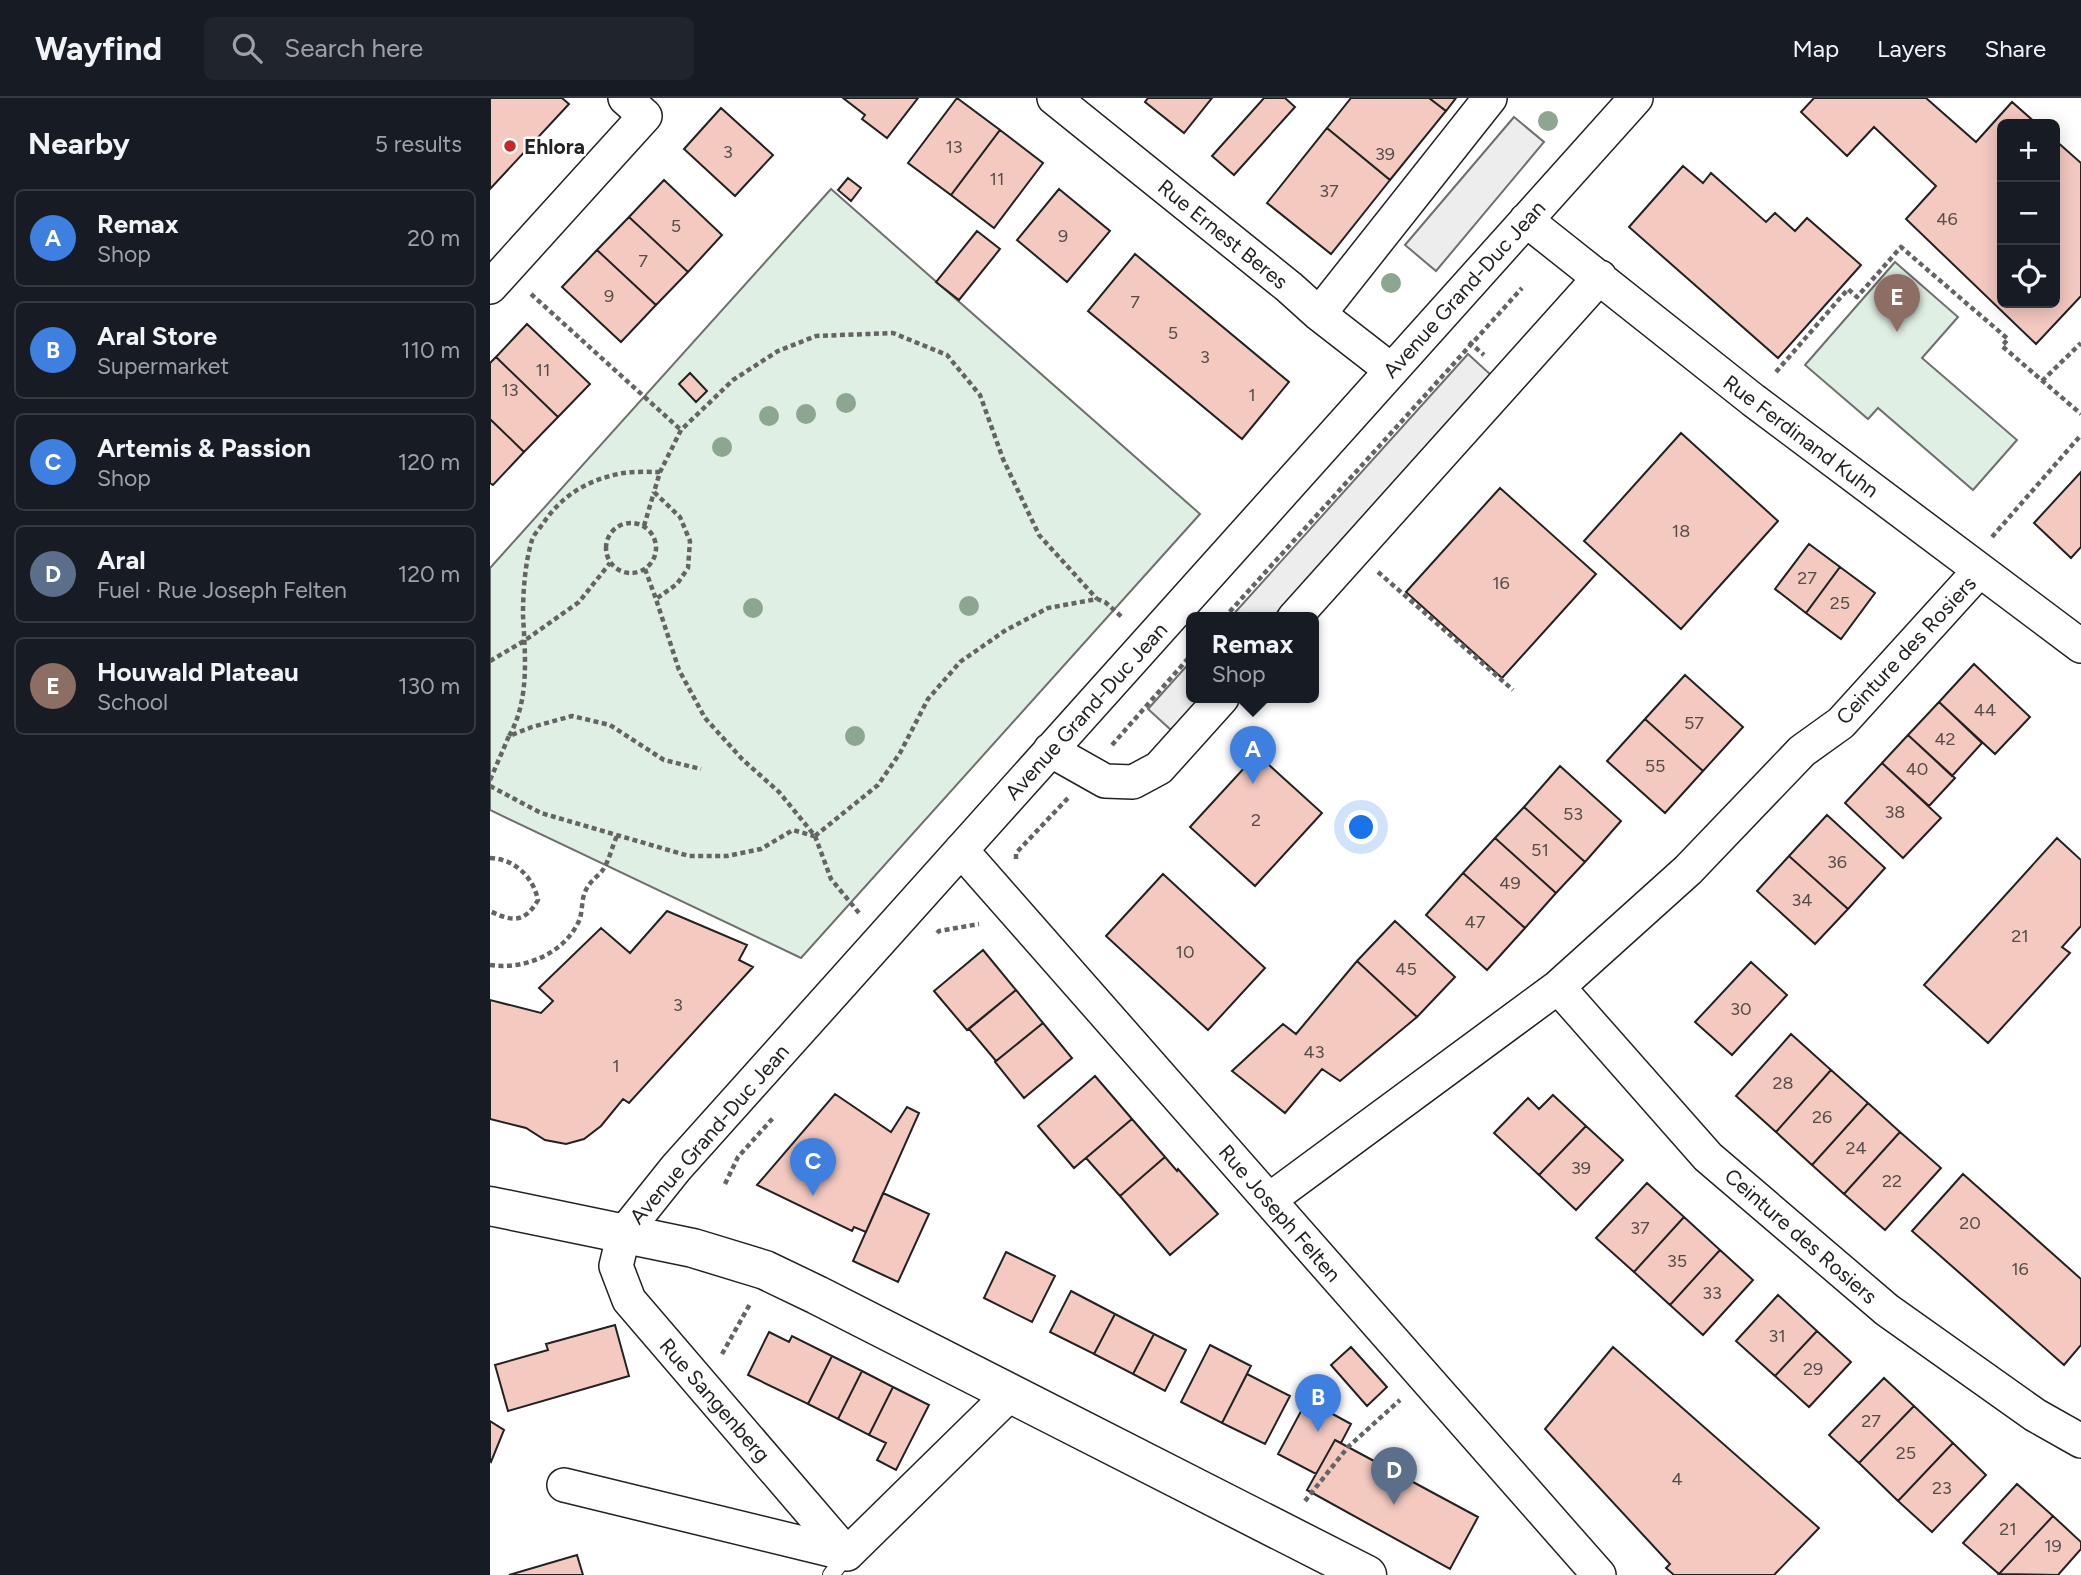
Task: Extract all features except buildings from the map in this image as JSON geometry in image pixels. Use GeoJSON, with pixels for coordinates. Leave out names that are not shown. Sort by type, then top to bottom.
{"type":"FeatureCollection","features":[{"type":"Feature","properties":{"kind":"main road"},"geometry":{"type":"LineString","coordinates":[[490,1206],[693,1248],[765,1270],[1367,1575]]}},
{"type":"Feature","properties":{"kind":"street"},"geometry":{"type":"LineString","coordinates":[[497,278],[645,116],[625,98]]}},
{"type":"Feature","properties":{"kind":"street","name":"Rue Ernest Beres"},"geometry":{"type":"LineString","coordinates":[[1054,98],[1391,370]]}},
{"type":"Feature","properties":{"kind":"street"},"geometry":{"type":"LineString","coordinates":[[1319,314],[1490,98]]}},
{"type":"Feature","properties":{"kind":"street","name":"Avenue Grand-Duc Jean"},"geometry":{"type":"LineString","coordinates":[[624,1233],[676,1168],[880,939],[1636,98]]}},
{"type":"Feature","properties":{"kind":"street","name":"Rue Ferdinand Kuhn"},"geometry":{"type":"LineString","coordinates":[[1526,220],[1753,400],[2081,646]]}},
{"type":"Feature","properties":{"kind":"street"},"geometry":{"type":"LineString","coordinates":[[1299,612],[1600,278]]}},
{"type":"Feature","properties":{"kind":"street","name":"Ceinture des Rosiers"},"geometry":{"type":"LineString","coordinates":[[1269,1200],[1558,988],[1688,870],[1802,751],[1841,723],[1979,571]]}},
{"type":"Feature","properties":{"kind":"street"},"geometry":{"type":"LineString","coordinates":[[1050,750],[1105,781],[1133,782],[1159,768],[1218,703]]}},
{"type":"Feature","properties":{"kind":"street","name":"Rue Joseph Felten"},"geometry":{"type":"LineString","coordinates":[[961,850],[1599,1575]]}},
{"type":"Feature","properties":{"kind":"street","name":"Ceinture des Rosiers"},"geometry":{"type":"LineString","coordinates":[[1558,988],[1708,1157],[1887,1310],[2035,1415],[2081,1441]]}},
{"type":"Feature","properties":{"kind":"street","name":"Rue Sangenberg"},"geometry":{"type":"LineString","coordinates":[[624,1233],[616,1266],[629,1300],[704,1387],[839,1564]]}},
{"type":"Feature","properties":{"kind":"street"},"geometry":{"type":"LineString","coordinates":[[564,1485],[839,1564],[1010,1394]]}},
{"type":"Feature","properties":{"kind":"path"},"geometry":{"type":"LineString","coordinates":[[1753,400],[1847,289],[1857,297],[1901,247],[2008,339],[2002,346],[2081,414]]}},
{"type":"Feature","properties":{"kind":"path"},"geometry":{"type":"LineString","coordinates":[[497,278],[681,430]]}},
{"type":"Feature","properties":{"kind":"path"},"geometry":{"type":"LineString","coordinates":[[1229,612],[1522,288]]}},
{"type":"Feature","properties":{"kind":"path"},"geometry":{"type":"LineString","coordinates":[[1440,316],[1510,378]]}},
{"type":"Feature","properties":{"kind":"path"},"geometry":{"type":"LineString","coordinates":[[644,526],[660,472],[681,430],[733,380],[778,351],[816,336],[893,333],[947,355],[980,395],[1003,458],[1039,536],[1097,599],[1105,602],[1149,640]]}},
{"type":"Feature","properties":{"kind":"path"},"geometry":{"type":"LineString","coordinates":[[2042,381],[2081,343]]}},
{"type":"Feature","properties":{"kind":"path"},"geometry":{"type":"LineString","coordinates":[[1979,571],[1992,538],[2081,435]]}},
{"type":"Feature","properties":{"kind":"path"},"geometry":{"type":"LineString","coordinates":[[490,780],[515,726],[524,688],[523,611],[533,538],[551,512],[569,494],[590,482],[621,473],[660,472]]}},
{"type":"Feature","properties":{"kind":"path"},"geometry":{"type":"LineString","coordinates":[[654,492],[680,517],[690,541],[688,568],[677,584],[656,599]]}},
{"type":"Feature","properties":{"kind":"path"},"geometry":{"type":"LineString","coordinates":[[636,523],[644,526],[655,539],[656,548],[651,563],[638,572],[623,572],[610,563],[606,555],[607,538],[619,525],[636,523]]}},
{"type":"Feature","properties":{"kind":"path"},"geometry":{"type":"LineString","coordinates":[[1354,551],[1513,690]]}},
{"type":"Feature","properties":{"kind":"path"},"geometry":{"type":"LineString","coordinates":[[490,660],[524,641],[579,601],[610,563]]}},
{"type":"Feature","properties":{"kind":"path"},"geometry":{"type":"LineString","coordinates":[[645,569],[679,670],[705,718],[741,759],[779,792],[815,836],[831,878],[880,939]]}},
{"type":"Feature","properties":{"kind":"path"},"geometry":{"type":"LineString","coordinates":[[815,836],[878,785],[900,753],[928,699],[960,662],[1006,630],[1048,608],[1097,599]]}},
{"type":"Feature","properties":{"kind":"path"},"geometry":{"type":"LineString","coordinates":[[931,939],[939,931],[984,923],[1002,897],[1022,879],[1016,864],[1016,853],[1092,773],[1119,735],[1186,661]]}},
{"type":"Feature","properties":{"kind":"path"},"geometry":{"type":"LineString","coordinates":[[509,736],[572,716],[610,725],[664,760],[701,769]]}},
{"type":"Feature","properties":{"kind":"path"},"geometry":{"type":"LineString","coordinates":[[490,786],[541,813],[689,856],[727,856],[761,849],[793,830],[815,836]]}},
{"type":"Feature","properties":{"kind":"path"},"geometry":{"type":"LineString","coordinates":[[490,965],[521,965],[538,960],[568,938],[578,923],[584,894],[591,879],[603,870],[617,836]]}},
{"type":"Feature","properties":{"kind":"path"},"geometry":{"type":"LineString","coordinates":[[490,858],[519,868],[532,880],[538,900],[531,911],[520,918],[511,919],[490,911]]}},
{"type":"Feature","properties":{"kind":"path"},"geometry":{"type":"LineString","coordinates":[[724,1184],[738,1157],[774,1116]]}},
{"type":"Feature","properties":{"kind":"path"},"geometry":{"type":"LineString","coordinates":[[704,1387],[751,1303]]}},
{"type":"Feature","properties":{"kind":"path"},"geometry":{"type":"LineString","coordinates":[[1305,1501],[1348,1447],[1426,1378]]}},
{"type":"Feature","properties":{"kind":"green space"},"geometry":{"type":"Polygon","coordinates":[[[831,189],[1200,514],[801,958],[490,810],[490,568],[831,189]]]}},
{"type":"Feature","properties":{"kind":"green space"},"geometry":{"type":"Polygon","coordinates":[[[1895,262],[1958,317],[1922,358],[2017,440],[1973,490],[1878,408],[1868,419],[1805,365],[1895,262]]]}},
{"type":"Feature","properties":{"kind":"shaded area"},"geometry":{"type":"Polygon","coordinates":[[[1514,117],[1544,142],[1436,271],[1405,245],[1514,117]]]}},
{"type":"Feature","properties":{"kind":"shaded area"},"geometry":{"type":"Polygon","coordinates":[[[1468,354],[1491,375],[1277,612],[1235,612],[1468,354]]]}},
{"type":"Feature","properties":{"kind":"shaded area"},"geometry":{"type":"Polygon","coordinates":[[[1186,667],[1186,703],[1195,703],[1171,730],[1148,709],[1186,667]]]}},
{"type":"Feature","properties":{"kind":"place","name":"Ehlora"},"geometry":{"type":"Point","coordinates":[510,146]}},
{"type":"Feature","properties":{"kind":"place","name":"Houwald Plateau"},"geometry":{"type":"Point","coordinates":[1897,332]}},
{"type":"Feature","properties":{"kind":"place","name":"Remax"},"geometry":{"type":"Point","coordinates":[1253,784]}},
{"type":"Feature","properties":{"kind":"place","name":"Artemis & Passion"},"geometry":{"type":"Point","coordinates":[813,1196]}},
{"type":"Feature","properties":{"kind":"place","name":"Aral Store"},"geometry":{"type":"Point","coordinates":[1318,1432]}},
{"type":"Feature","properties":{"kind":"place","name":"Aral"},"geometry":{"type":"Point","coordinates":[1394,1505]}}]}
